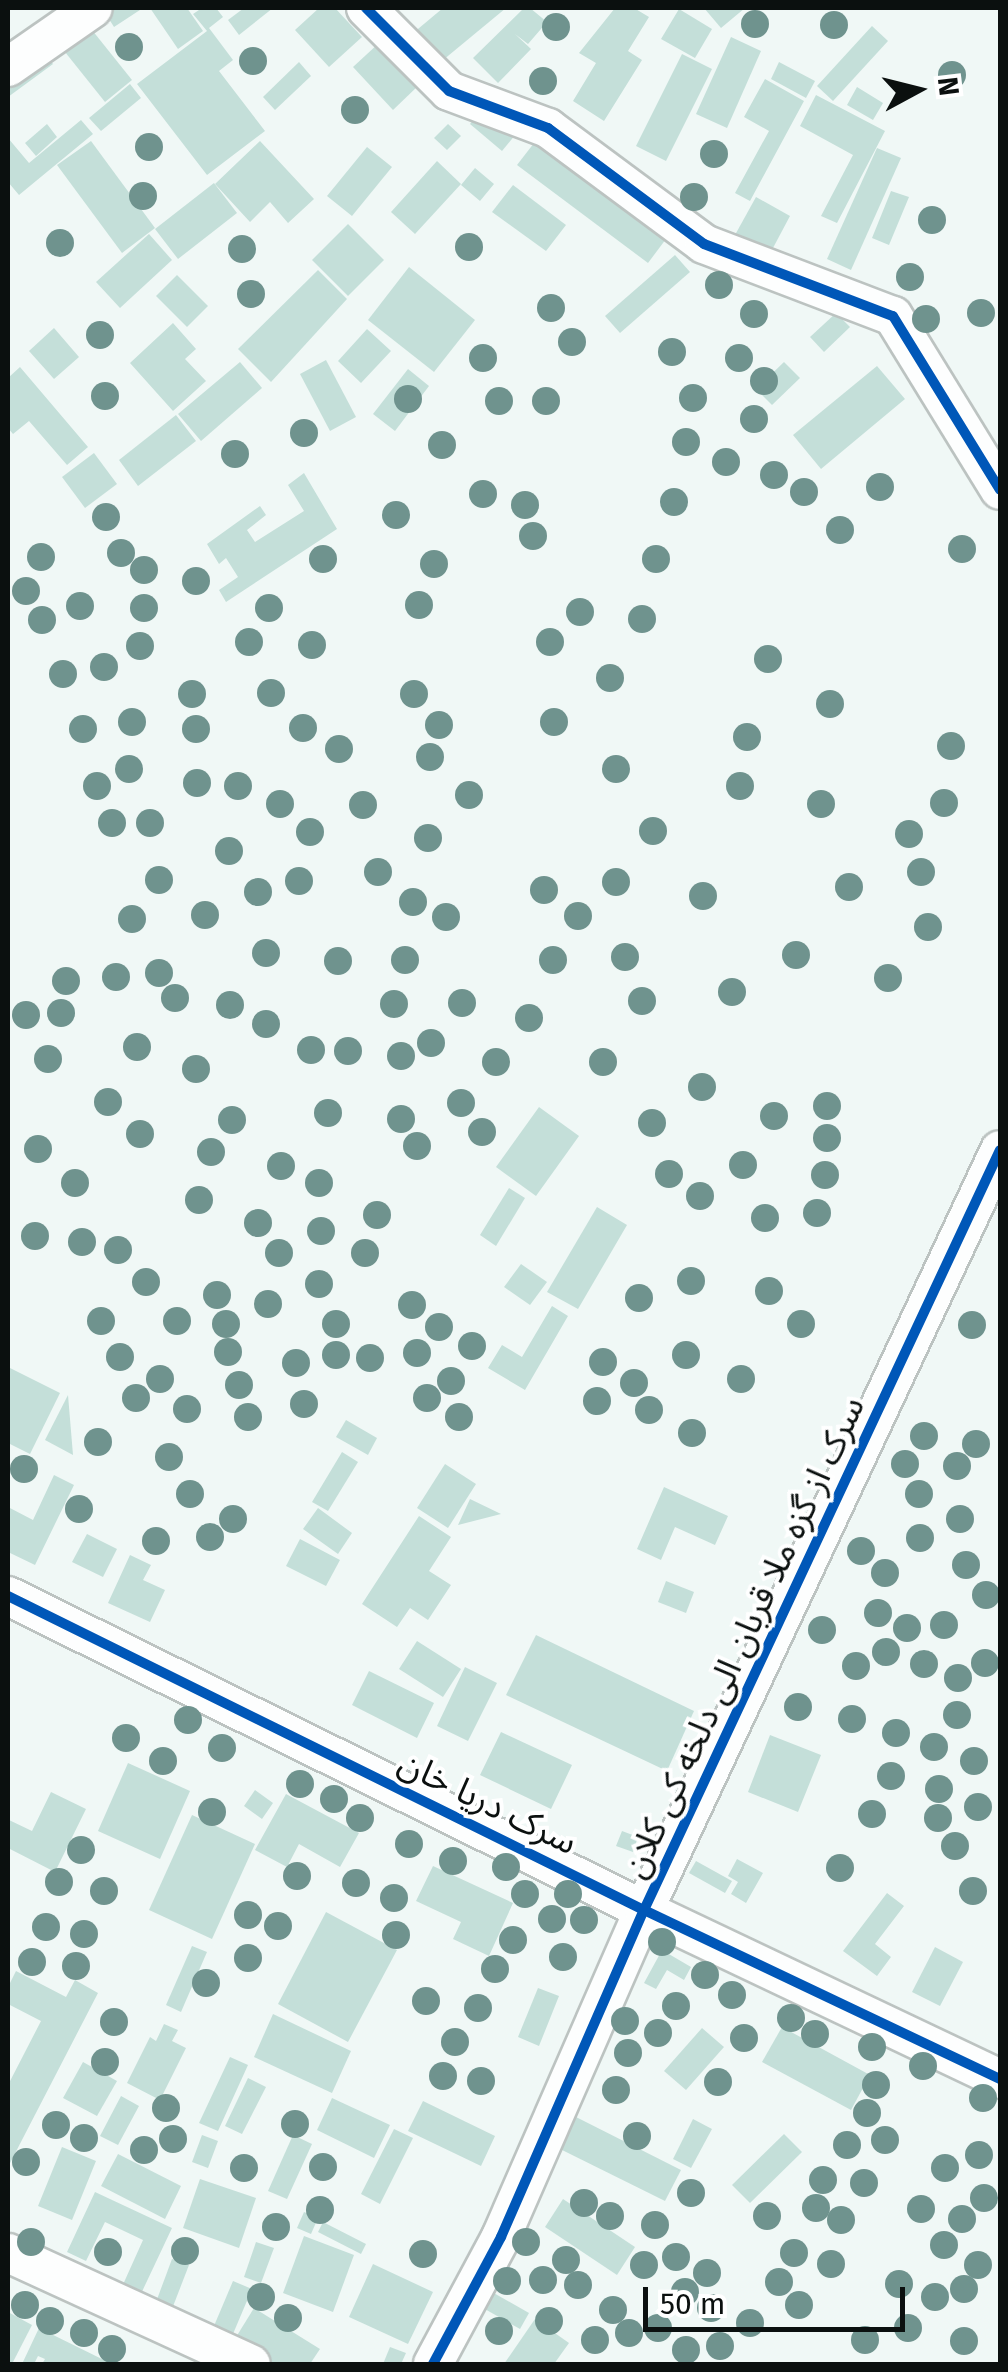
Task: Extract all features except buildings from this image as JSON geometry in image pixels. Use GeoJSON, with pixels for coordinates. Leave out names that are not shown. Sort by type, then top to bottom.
{"type":"FeatureCollection","features":[{"type":"Feature","properties":{"kind":"street"},"geometry":{"type":"LineString","coordinates":[[8,67],[93,8]]}},
{"type":"Feature","properties":{"kind":"street"},"geometry":{"type":"LineString","coordinates":[[366,8],[449,92],[548,128],[704,244],[893,316],[1000,490]]}},
{"type":"Feature","properties":{"kind":"street","name":"سرک از گزه ملا قربان الی دلخه کی کلان"},"geometry":{"type":"LineString","coordinates":[[434,2364],[500,2238],[644,1910],[1000,1150]]}},
{"type":"Feature","properties":{"kind":"street","name":"سرک دریا خان"},"geometry":{"type":"LineString","coordinates":[[8,1596],[644,1910],[1000,2079]]}},
{"type":"Feature","properties":{"kind":"street"},"geometry":{"type":"LineString","coordinates":[[8,2253],[251,2364]]}},
{"type":"Feature","properties":{"kind":"cycle path"},"geometry":{"type":"LineString","coordinates":[[366,8],[449,91],[548,128],[704,244],[893,316],[1000,490]]}},
{"type":"Feature","properties":{"kind":"cycle path"},"geometry":{"type":"LineString","coordinates":[[433,2364],[501,2237],[644,1910],[1000,1150]]}},
{"type":"Feature","properties":{"kind":"cycle path"},"geometry":{"type":"LineString","coordinates":[[8,1596],[644,1910],[1000,2079]]}}]}
